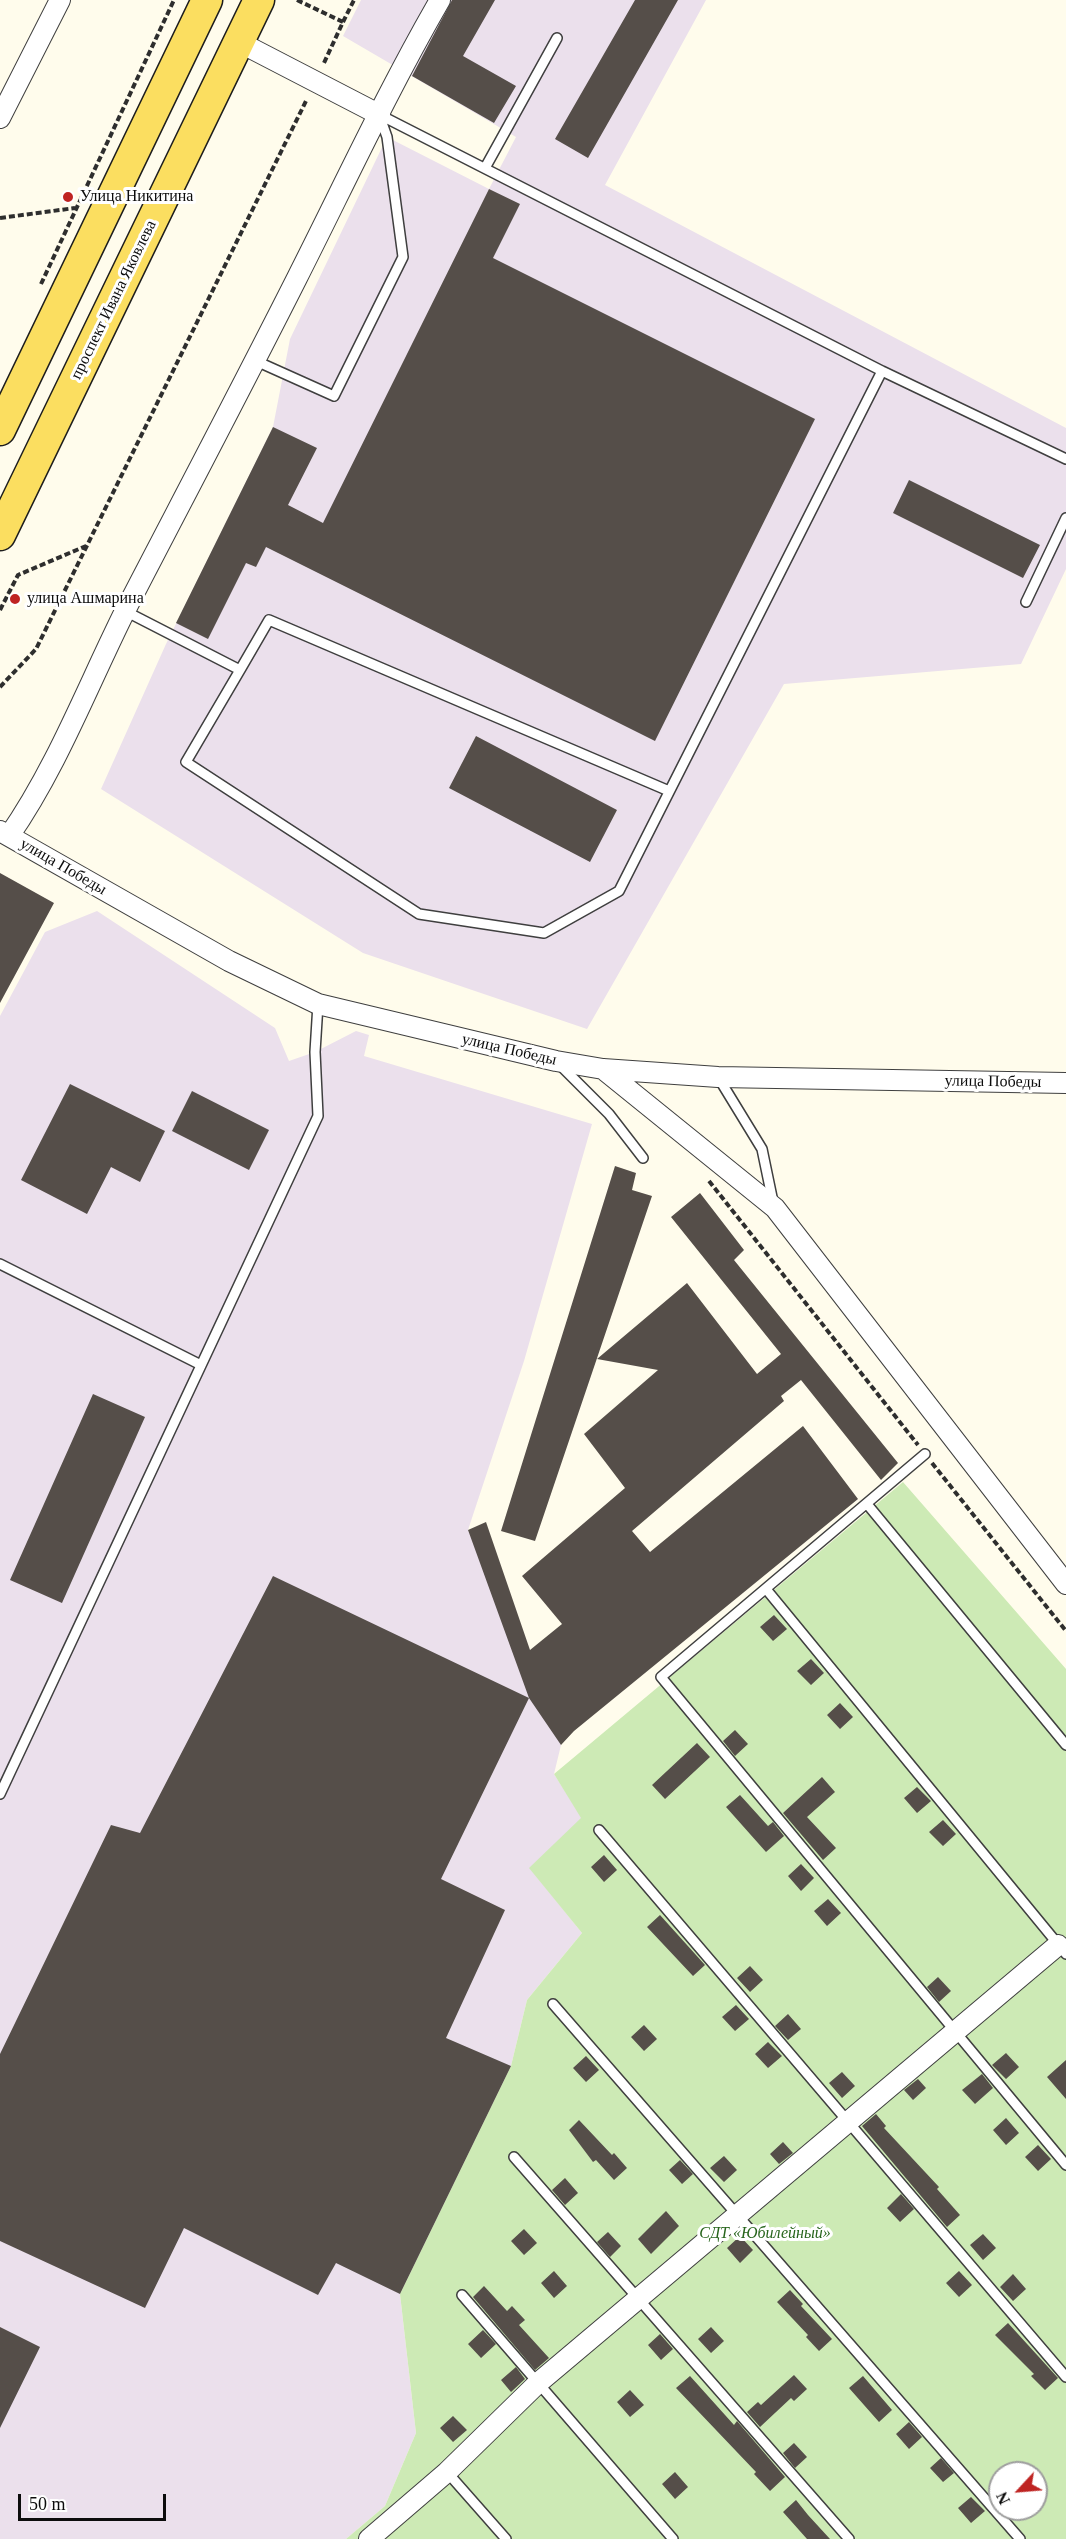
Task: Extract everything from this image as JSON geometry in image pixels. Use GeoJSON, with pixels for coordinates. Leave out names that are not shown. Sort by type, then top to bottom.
{"type":"FeatureCollection","features":[{"type":"Feature","properties":{"kind":"main road","name":"проспект Ивана Яковлева"},"geometry":{"type":"LineString","coordinates":[[0,535],[260,0]]}},
{"type":"Feature","properties":{"kind":"main road"},"geometry":{"type":"LineString","coordinates":[[0,430],[202,10],[239,42]]}},
{"type":"Feature","properties":{"kind":"street"},"geometry":{"type":"LineString","coordinates":[[0,118],[60,0]]}},
{"type":"Feature","properties":{"kind":"street"},"geometry":{"type":"LineString","coordinates":[[4,833],[31,804],[125,611],[256,361],[380,115],[400,68],[440,0]]}},
{"type":"Feature","properties":{"kind":"street"},"geometry":{"type":"LineString","coordinates":[[239,42],[380,115]]}},
{"type":"Feature","properties":{"kind":"street","name":"улица Победы"},"geometry":{"type":"LineString","coordinates":[[4,833],[229,961],[318,1004],[556,1061],[603,1069],[718,1077],[1066,1083]]}},
{"type":"Feature","properties":{"kind":"street"},"geometry":{"type":"LineString","coordinates":[[603,1069],[774,1208],[1066,1584]]}},
{"type":"Feature","properties":{"kind":"street"},"geometry":{"type":"LineString","coordinates":[[369,2539],[447,2472],[538,2383],[739,2216],[847,2122],[1063,1946]]}},
{"type":"Feature","properties":{"kind":"lane"},"geometry":{"type":"LineString","coordinates":[[485,168],[557,38]]}},
{"type":"Feature","properties":{"kind":"lane"},"geometry":{"type":"LineString","coordinates":[[380,115],[882,371],[1066,459]]}},
{"type":"Feature","properties":{"kind":"lane"},"geometry":{"type":"LineString","coordinates":[[256,361],[334,396],[403,257],[387,137],[380,115]]}},
{"type":"Feature","properties":{"kind":"lane"},"geometry":{"type":"LineString","coordinates":[[669,791],[269,620],[186,762],[419,914],[544,933],[619,891],[882,371]]}},
{"type":"Feature","properties":{"kind":"lane"},"geometry":{"type":"LineString","coordinates":[[1026,602],[1066,518]]}},
{"type":"Feature","properties":{"kind":"lane"},"geometry":{"type":"LineString","coordinates":[[125,611],[240,670]]}},
{"type":"Feature","properties":{"kind":"lane"},"geometry":{"type":"LineString","coordinates":[[0,1794],[318,1116],[315,1052],[318,1004]]}},
{"type":"Feature","properties":{"kind":"lane"},"geometry":{"type":"LineString","coordinates":[[556,1061],[609,1114],[643,1158]]}},
{"type":"Feature","properties":{"kind":"lane"},"geometry":{"type":"LineString","coordinates":[[718,1077],[762,1149],[774,1208]]}},
{"type":"Feature","properties":{"kind":"lane"},"geometry":{"type":"LineString","coordinates":[[0,1264],[201,1365]]}},
{"type":"Feature","properties":{"kind":"lane"},"geometry":{"type":"LineString","coordinates":[[925,1454],[661,1677],[954,2033],[1066,2165]]}},
{"type":"Feature","properties":{"kind":"lane"},"geometry":{"type":"LineString","coordinates":[[867,1504],[1066,1745]]}},
{"type":"Feature","properties":{"kind":"lane"},"geometry":{"type":"LineString","coordinates":[[766,1589],[1063,1946]]}},
{"type":"Feature","properties":{"kind":"lane"},"geometry":{"type":"LineString","coordinates":[[599,1830],[1066,2377]]}},
{"type":"Feature","properties":{"kind":"lane"},"geometry":{"type":"LineString","coordinates":[[553,2004],[1020,2539]]}},
{"type":"Feature","properties":{"kind":"lane"},"geometry":{"type":"LineString","coordinates":[[514,2157],[849,2539]]}},
{"type":"Feature","properties":{"kind":"lane"},"geometry":{"type":"LineString","coordinates":[[462,2295],[673,2539]]}},
{"type":"Feature","properties":{"kind":"lane"},"geometry":{"type":"LineString","coordinates":[[447,2472],[506,2539]]}},
{"type":"Feature","properties":{"kind":"path"},"geometry":{"type":"LineString","coordinates":[[38,290],[174,0]]}},
{"type":"Feature","properties":{"kind":"path"},"geometry":{"type":"LineString","coordinates":[[297,0],[343,22]]}},
{"type":"Feature","properties":{"kind":"path"},"geometry":{"type":"LineString","coordinates":[[0,687],[36,649],[354,0]]}},
{"type":"Feature","properties":{"kind":"path"},"geometry":{"type":"LineString","coordinates":[[0,218],[75,208]]}},
{"type":"Feature","properties":{"kind":"path"},"geometry":{"type":"LineString","coordinates":[[0,610],[18,575],[87,545]]}},
{"type":"Feature","properties":{"kind":"path"},"geometry":{"type":"LineString","coordinates":[[694,1143],[710,1185],[1066,1631]]}},
{"type":"Feature","properties":{"kind":"shaded area"},"geometry":{"type":"Polygon","coordinates":[[[361,0],[706,0],[605,185],[1066,428],[1066,569],[1021,664],[784,684],[587,1029],[363,953],[101,789],[166,644],[273,427],[290,339],[387,137],[489,189],[516,137],[343,36],[361,0]]]}},
{"type":"Feature","properties":{"kind":"shaded area"},"geometry":{"type":"Polygon","coordinates":[[[97,911],[275,1028],[289,1061],[315,1052],[356,1031],[369,1035],[364,1056],[592,1124],[524,1361],[468,1530],[561,1745],[554,1774],[582,1818],[530,1868],[582,1933],[527,2000],[511,2066],[400,2294],[416,2433],[385,2506],[346,2539],[0,2539],[0,1016],[45,932],[97,911]]]}},
{"type":"Feature","properties":{"kind":"green space","name":"СДТ «Юбилейный»"},"geometry":{"type":"Polygon","coordinates":[[[903,1482],[1066,1669],[1066,2539],[346,2539],[385,2506],[416,2433],[400,2294],[511,2066],[527,2000],[582,1933],[529,1868],[581,1818],[554,1774],[903,1482]]]}},
{"type":"Feature","properties":{"kind":"building"},"geometry":{"type":"Polygon","coordinates":[[[452,0],[495,0],[463,56],[516,86],[494,123],[412,76],[452,0]]]}},
{"type":"Feature","properties":{"kind":"building"},"geometry":{"type":"Polygon","coordinates":[[[635,0],[678,0],[588,158],[555,139],[635,0]]]}},
{"type":"Feature","properties":{"kind":"building"},"geometry":{"type":"Polygon","coordinates":[[[489,189],[520,204],[493,258],[815,419],[655,741],[266,547],[256,567],[246,563],[208,639],[176,623],[273,427],[317,448],[288,505],[323,523],[489,189]]]}},
{"type":"Feature","properties":{"kind":"building"},"geometry":{"type":"Polygon","coordinates":[[[909,480],[1040,545],[1023,578],[893,513],[909,480]]]}},
{"type":"Feature","properties":{"kind":"building"},"geometry":{"type":"Polygon","coordinates":[[[476,736],[617,810],[590,862],[449,788],[476,736]]]}},
{"type":"Feature","properties":{"kind":"building"},"geometry":{"type":"Polygon","coordinates":[[[0,873],[54,903],[0,1003],[0,873]]]}},
{"type":"Feature","properties":{"kind":"building"},"geometry":{"type":"Polygon","coordinates":[[[70,1084],[165,1131],[140,1182],[111,1167],[87,1214],[21,1180],[70,1084]]]}},
{"type":"Feature","properties":{"kind":"building"},"geometry":{"type":"Polygon","coordinates":[[[192,1091],[269,1130],[249,1170],[172,1131],[192,1091]]]}},
{"type":"Feature","properties":{"kind":"building"},"geometry":{"type":"Polygon","coordinates":[[[615,1166],[636,1173],[632,1190],[652,1196],[535,1541],[501,1531],[615,1166]]]}},
{"type":"Feature","properties":{"kind":"building"},"geometry":{"type":"Polygon","coordinates":[[[700,1193],[744,1250],[734,1260],[898,1463],[881,1480],[801,1380],[781,1396],[784,1401],[632,1531],[650,1552],[803,1426],[858,1499],[574,1731],[561,1745],[529,1698],[468,1530],[486,1522],[530,1650],[562,1624],[522,1576],[625,1488],[584,1434],[658,1370],[597,1359],[687,1283],[757,1374],[781,1354],[671,1217],[700,1193]]]}},
{"type":"Feature","properties":{"kind":"building"},"geometry":{"type":"Polygon","coordinates":[[[93,1394],[145,1417],[62,1603],[10,1580],[93,1394]]]}},
{"type":"Feature","properties":{"kind":"building"},"geometry":{"type":"Polygon","coordinates":[[[273,1576],[529,1698],[441,1879],[505,1910],[446,2038],[511,2066],[400,2294],[336,2263],[318,2295],[184,2228],[145,2308],[0,2241],[0,2054],[111,1825],[140,1833],[273,1576]]]}},
{"type":"Feature","properties":{"kind":"building"},"geometry":{"type":"Polygon","coordinates":[[[774,1615],[787,1629],[773,1641],[760,1627],[774,1615]]]}},
{"type":"Feature","properties":{"kind":"building"},"geometry":{"type":"Polygon","coordinates":[[[811,1659],[824,1673],[811,1685],[797,1671],[811,1659]]]}},
{"type":"Feature","properties":{"kind":"building"},"geometry":{"type":"Polygon","coordinates":[[[840,1703],[853,1717],[840,1729],[827,1715],[840,1703]]]}},
{"type":"Feature","properties":{"kind":"building"},"geometry":{"type":"Polygon","coordinates":[[[735,1730],[748,1744],[735,1756],[723,1741],[735,1730]]]}},
{"type":"Feature","properties":{"kind":"building"},"geometry":{"type":"Polygon","coordinates":[[[697,1743],[710,1757],[665,1799],[652,1785],[697,1743]]]}},
{"type":"Feature","properties":{"kind":"building"},"geometry":{"type":"Polygon","coordinates":[[[822,1777],[835,1792],[807,1817],[836,1848],[823,1860],[783,1813],[822,1777]]]}},
{"type":"Feature","properties":{"kind":"building"},"geometry":{"type":"Polygon","coordinates":[[[917,1787],[931,1801],[917,1813],[904,1798],[917,1787]]]}},
{"type":"Feature","properties":{"kind":"building"},"geometry":{"type":"Polygon","coordinates":[[[740,1795],[768,1826],[773,1822],[784,1836],[766,1852],[726,1807],[740,1795]]]}},
{"type":"Feature","properties":{"kind":"building"},"geometry":{"type":"Polygon","coordinates":[[[943,1820],[956,1834],[943,1846],[929,1832],[943,1820]]]}},
{"type":"Feature","properties":{"kind":"building"},"geometry":{"type":"Polygon","coordinates":[[[604,1855],[617,1870],[604,1882],[591,1867],[604,1855]]]}},
{"type":"Feature","properties":{"kind":"building"},"geometry":{"type":"Polygon","coordinates":[[[801,1864],[814,1878],[801,1891],[788,1876],[801,1864]]]}},
{"type":"Feature","properties":{"kind":"building"},"geometry":{"type":"Polygon","coordinates":[[[828,1899],[841,1913],[827,1926],[814,1911],[828,1899]]]}},
{"type":"Feature","properties":{"kind":"building"},"geometry":{"type":"Polygon","coordinates":[[[660,1915],[705,1965],[693,1976],[647,1927],[660,1915]]]}},
{"type":"Feature","properties":{"kind":"building"},"geometry":{"type":"Polygon","coordinates":[[[750,1966],[763,1980],[750,1992],[737,1978],[750,1966]]]}},
{"type":"Feature","properties":{"kind":"building"},"geometry":{"type":"Polygon","coordinates":[[[938,1977],[951,1991],[939,2002],[927,1987],[938,1977]]]}},
{"type":"Feature","properties":{"kind":"building"},"geometry":{"type":"Polygon","coordinates":[[[736,2005],[749,2019],[735,2031],[722,2017],[736,2005]]]}},
{"type":"Feature","properties":{"kind":"building"},"geometry":{"type":"Polygon","coordinates":[[[788,2014],[801,2029],[788,2040],[775,2026],[788,2014]]]}},
{"type":"Feature","properties":{"kind":"building"},"geometry":{"type":"Polygon","coordinates":[[[644,2025],[657,2039],[644,2051],[631,2037],[644,2025]]]}},
{"type":"Feature","properties":{"kind":"building"},"geometry":{"type":"Polygon","coordinates":[[[768,2042],[782,2056],[768,2068],[755,2054],[768,2042]]]}},
{"type":"Feature","properties":{"kind":"building"},"geometry":{"type":"Polygon","coordinates":[[[1006,2053],[1019,2067],[1006,2079],[992,2065],[1006,2053]]]}},
{"type":"Feature","properties":{"kind":"building"},"geometry":{"type":"Polygon","coordinates":[[[586,2056],[599,2070],[586,2082],[573,2068],[586,2056]]]}},
{"type":"Feature","properties":{"kind":"building"},"geometry":{"type":"Polygon","coordinates":[[[1066,2060],[1066,2099],[1047,2077],[1066,2060]]]}},
{"type":"Feature","properties":{"kind":"building"},"geometry":{"type":"Polygon","coordinates":[[[842,2072],[855,2086],[842,2098],[829,2083],[842,2072]]]}},
{"type":"Feature","properties":{"kind":"building"},"geometry":{"type":"Polygon","coordinates":[[[982,2074],[993,2088],[975,2104],[962,2090],[982,2074]]]}},
{"type":"Feature","properties":{"kind":"building"},"geometry":{"type":"Polygon","coordinates":[[[918,2079],[926,2088],[913,2100],[904,2090],[918,2079]]]}},
{"type":"Feature","properties":{"kind":"building"},"geometry":{"type":"Polygon","coordinates":[[[876,2114],[886,2126],[884,2128],[939,2187],[937,2189],[960,2215],[947,2227],[862,2126],[876,2114]]]}},
{"type":"Feature","properties":{"kind":"building"},"geometry":{"type":"Polygon","coordinates":[[[1006,2118],[1019,2133],[1006,2145],[993,2130],[1006,2118]]]}},
{"type":"Feature","properties":{"kind":"building"},"geometry":{"type":"Polygon","coordinates":[[[579,2120],[627,2168],[614,2180],[596,2160],[593,2162],[569,2130],[579,2120]]]}},
{"type":"Feature","properties":{"kind":"building"},"geometry":{"type":"Polygon","coordinates":[[[783,2142],[793,2153],[779,2164],[770,2154],[783,2142]]]}},
{"type":"Feature","properties":{"kind":"building"},"geometry":{"type":"Polygon","coordinates":[[[1038,2145],[1051,2159],[1038,2171],[1025,2157],[1038,2145]]]}},
{"type":"Feature","properties":{"kind":"building"},"geometry":{"type":"Polygon","coordinates":[[[724,2156],[737,2170],[724,2182],[710,2168],[724,2156]]]}},
{"type":"Feature","properties":{"kind":"building"},"geometry":{"type":"Polygon","coordinates":[[[680,2160],[693,2174],[682,2184],[669,2170],[680,2160]]]}},
{"type":"Feature","properties":{"kind":"building"},"geometry":{"type":"Polygon","coordinates":[[[565,2178],[578,2193],[565,2205],[552,2190],[565,2178]]]}},
{"type":"Feature","properties":{"kind":"building"},"geometry":{"type":"Polygon","coordinates":[[[901,2194],[914,2209],[900,2222],[887,2208],[901,2194]]]}},
{"type":"Feature","properties":{"kind":"building"},"geometry":{"type":"Polygon","coordinates":[[[666,2211],[679,2226],[651,2254],[638,2239],[666,2211]]]}},
{"type":"Feature","properties":{"kind":"building"},"geometry":{"type":"Polygon","coordinates":[[[524,2229],[537,2243],[524,2255],[511,2241],[524,2229]]]}},
{"type":"Feature","properties":{"kind":"building"},"geometry":{"type":"Polygon","coordinates":[[[608,2232],[621,2246],[610,2257],[597,2242],[608,2232]]]}},
{"type":"Feature","properties":{"kind":"building"},"geometry":{"type":"Polygon","coordinates":[[[983,2234],[996,2248],[983,2260],[970,2245],[983,2234]]]}},
{"type":"Feature","properties":{"kind":"building"},"geometry":{"type":"Polygon","coordinates":[[[740,2236],[753,2250],[740,2263],[727,2248],[740,2236]]]}},
{"type":"Feature","properties":{"kind":"building"},"geometry":{"type":"Polygon","coordinates":[[[554,2271],[567,2286],[554,2298],[541,2283],[554,2271]]]}},
{"type":"Feature","properties":{"kind":"building"},"geometry":{"type":"Polygon","coordinates":[[[959,2271],[972,2285],[959,2297],[946,2283],[959,2271]]]}},
{"type":"Feature","properties":{"kind":"building"},"geometry":{"type":"Polygon","coordinates":[[[1013,2274],[1026,2289],[1013,2301],[1000,2287],[1013,2274]]]}},
{"type":"Feature","properties":{"kind":"building"},"geometry":{"type":"Polygon","coordinates":[[[484,2286],[507,2311],[512,2306],[525,2320],[519,2325],[549,2358],[535,2370],[473,2297],[484,2286]]]}},
{"type":"Feature","properties":{"kind":"building"},"geometry":{"type":"Polygon","coordinates":[[[790,2290],[803,2304],[801,2306],[832,2339],[819,2351],[806,2337],[808,2335],[777,2302],[790,2290]]]}},
{"type":"Feature","properties":{"kind":"building"},"geometry":{"type":"Polygon","coordinates":[[[1008,2323],[1058,2378],[1045,2390],[1031,2376],[1034,2374],[995,2335],[1008,2323]]]}},
{"type":"Feature","properties":{"kind":"building"},"geometry":{"type":"Polygon","coordinates":[[[0,2327],[40,2347],[0,2428],[0,2327]]]}},
{"type":"Feature","properties":{"kind":"building"},"geometry":{"type":"Polygon","coordinates":[[[711,2327],[724,2341],[711,2353],[698,2339],[711,2327]]]}},
{"type":"Feature","properties":{"kind":"building"},"geometry":{"type":"Polygon","coordinates":[[[483,2330],[496,2344],[481,2358],[468,2344],[483,2330]]]}},
{"type":"Feature","properties":{"kind":"building"},"geometry":{"type":"Polygon","coordinates":[[[660,2334],[673,2349],[661,2360],[648,2345],[660,2334]]]}},
{"type":"Feature","properties":{"kind":"building"},"geometry":{"type":"Polygon","coordinates":[[[516,2367],[525,2379],[511,2392],[501,2380],[516,2367]]]}},
{"type":"Feature","properties":{"kind":"building"},"geometry":{"type":"Polygon","coordinates":[[[794,2375],[807,2389],[794,2401],[791,2398],[760,2427],[747,2412],[758,2402],[761,2405],[794,2375]]]}},
{"type":"Feature","properties":{"kind":"building"},"geometry":{"type":"Polygon","coordinates":[[[690,2376],[734,2425],[737,2421],[785,2477],[770,2491],[754,2474],[756,2472],[676,2388],[690,2376]]]}},
{"type":"Feature","properties":{"kind":"building"},"geometry":{"type":"Polygon","coordinates":[[[863,2376],[892,2410],[879,2422],[849,2388],[863,2376]]]}},
{"type":"Feature","properties":{"kind":"building"},"geometry":{"type":"Polygon","coordinates":[[[630,2390],[644,2405],[630,2417],[617,2402],[630,2390]]]}},
{"type":"Feature","properties":{"kind":"building"},"geometry":{"type":"Polygon","coordinates":[[[453,2416],[467,2430],[453,2442],[440,2428],[453,2416]]]}},
{"type":"Feature","properties":{"kind":"building"},"geometry":{"type":"Polygon","coordinates":[[[909,2422],[922,2437],[909,2449],[896,2434],[909,2422]]]}},
{"type":"Feature","properties":{"kind":"building"},"geometry":{"type":"Polygon","coordinates":[[[794,2443],[807,2457],[795,2468],[783,2453],[794,2443]]]}},
{"type":"Feature","properties":{"kind":"building"},"geometry":{"type":"Polygon","coordinates":[[[941,2458],[954,2473],[943,2482],[930,2468],[941,2458]]]}},
{"type":"Feature","properties":{"kind":"building"},"geometry":{"type":"Polygon","coordinates":[[[675,2472],[688,2487],[675,2499],[662,2484],[675,2472]]]}},
{"type":"Feature","properties":{"kind":"building"},"geometry":{"type":"Polygon","coordinates":[[[971,2497],[985,2511],[971,2523],[958,2508],[971,2497]]]}},
{"type":"Feature","properties":{"kind":"building"},"geometry":{"type":"Polygon","coordinates":[[[796,2500],[830,2539],[807,2539],[783,2512],[796,2500]]]}},
{"type":"Feature","properties":{"kind":"place","name":"Улица Никитина"},"geometry":{"type":"Point","coordinates":[68,197]}},
{"type":"Feature","properties":{"kind":"place","name":"улица Ашмарина"},"geometry":{"type":"Point","coordinates":[15,599]}}]}
